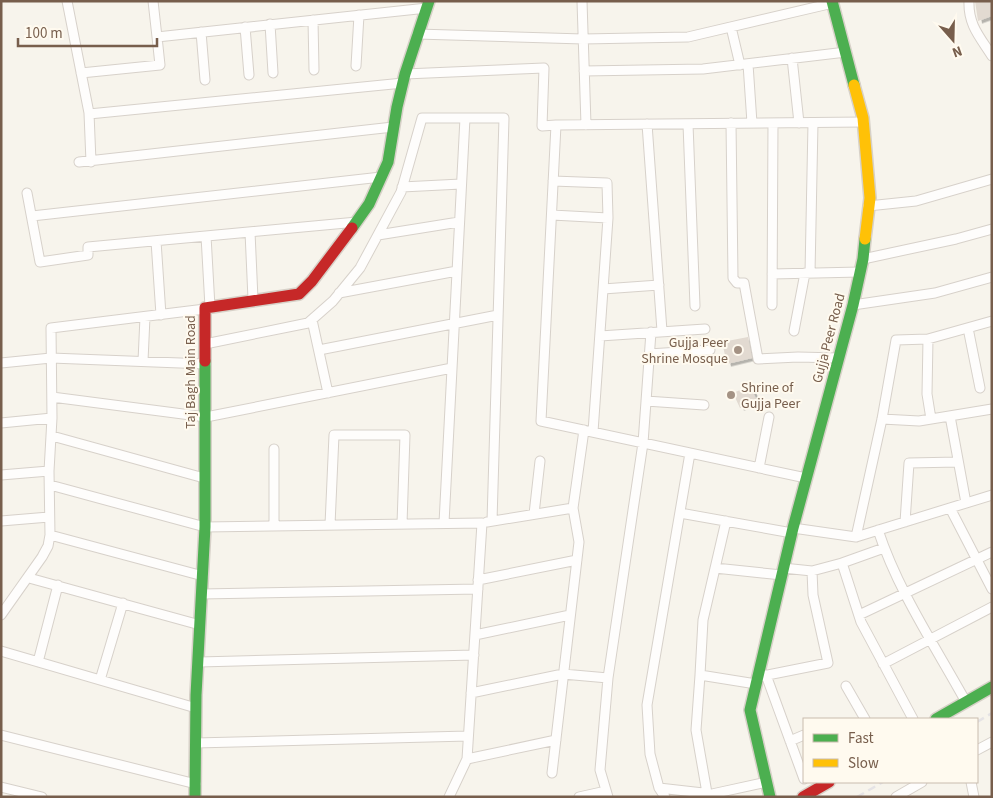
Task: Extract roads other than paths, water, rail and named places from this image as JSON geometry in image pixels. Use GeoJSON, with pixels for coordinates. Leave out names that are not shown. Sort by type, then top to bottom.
{"type":"FeatureCollection","features":[{"type":"Feature","properties":{"kind":"street"},"geometry":{"type":"LineString","coordinates":[[67,1],[89,114],[91,162]]}},
{"type":"Feature","properties":{"kind":"street"},"geometry":{"type":"LineString","coordinates":[[81,73],[160,65],[153,1]]}},
{"type":"Feature","properties":{"kind":"street"},"geometry":{"type":"LineString","coordinates":[[582,1],[586,125]]}},
{"type":"Feature","properties":{"kind":"street"},"geometry":{"type":"LineString","coordinates":[[969,1],[971,22],[992,56]]}},
{"type":"Feature","properties":{"kind":"street"},"geometry":{"type":"LineString","coordinates":[[417,34],[583,39],[688,37],[832,2]]}},
{"type":"Feature","properties":{"kind":"street","name":"Gujja Peer Road"},"geometry":{"type":"LineString","coordinates":[[770,797],[750,710],[760,679],[792,530],[853,305],[863,259],[870,198],[864,122],[832,2]]}},
{"type":"Feature","properties":{"kind":"street"},"geometry":{"type":"LineString","coordinates":[[157,36],[359,15],[428,4]]}},
{"type":"Feature","properties":{"kind":"street","name":"Taj Bagh Main Road"},"geometry":{"type":"LineString","coordinates":[[195,797],[196,708],[205,527],[205,344],[208,308],[299,294],[312,281],[357,222],[369,204],[388,162],[393,127],[404,78],[428,4]]}},
{"type":"Feature","properties":{"kind":"street"},"geometry":{"type":"LineString","coordinates":[[356,66],[359,15]]}},
{"type":"Feature","properties":{"kind":"street"},"geometry":{"type":"LineString","coordinates":[[313,20],[314,70]]}},
{"type":"Feature","properties":{"kind":"street"},"geometry":{"type":"LineString","coordinates":[[270,24],[273,73]]}},
{"type":"Feature","properties":{"kind":"street"},"geometry":{"type":"LineString","coordinates":[[245,27],[249,75]]}},
{"type":"Feature","properties":{"kind":"street"},"geometry":{"type":"LineString","coordinates":[[731,27],[744,64],[752,123]]}},
{"type":"Feature","properties":{"kind":"street"},"geometry":{"type":"LineString","coordinates":[[201,32],[205,80]]}},
{"type":"Feature","properties":{"kind":"street"},"geometry":{"type":"LineString","coordinates":[[584,71],[703,69],[846,52]]}},
{"type":"Feature","properties":{"kind":"street"},"geometry":{"type":"LineString","coordinates":[[792,58],[799,123]]}},
{"type":"Feature","properties":{"kind":"street"},"geometry":{"type":"LineString","coordinates":[[89,114],[404,78],[544,68],[542,126],[864,122]]}},
{"type":"Feature","properties":{"kind":"street"},"geometry":{"type":"LineString","coordinates":[[205,344],[308,323],[339,293],[360,268],[402,187],[422,118],[504,118],[492,521]]}},
{"type":"Feature","properties":{"kind":"street"},"geometry":{"type":"LineString","coordinates":[[444,523],[464,118]]}},
{"type":"Feature","properties":{"kind":"street"},"geometry":{"type":"LineString","coordinates":[[772,305],[773,123]]}},
{"type":"Feature","properties":{"kind":"street"},"geometry":{"type":"LineString","coordinates":[[794,331],[808,273],[813,123]]}},
{"type":"Feature","properties":{"kind":"street"},"geometry":{"type":"LineString","coordinates":[[647,124],[662,331]]}},
{"type":"Feature","properties":{"kind":"street"},"geometry":{"type":"LineString","coordinates":[[688,124],[695,306]]}},
{"type":"Feature","properties":{"kind":"street"},"geometry":{"type":"LineString","coordinates":[[731,124],[733,278],[737,283],[744,283],[758,359],[798,357],[839,358]]}},
{"type":"Feature","properties":{"kind":"street"},"geometry":{"type":"LineString","coordinates":[[556,125],[541,421],[806,478]]}},
{"type":"Feature","properties":{"kind":"street"},"geometry":{"type":"LineString","coordinates":[[79,162],[393,127]]}},
{"type":"Feature","properties":{"kind":"street"},"geometry":{"type":"LineString","coordinates":[[32,216],[381,177]]}},
{"type":"Feature","properties":{"kind":"street"},"geometry":{"type":"LineString","coordinates":[[868,206],[916,201],[992,179]]}},
{"type":"Feature","properties":{"kind":"street"},"geometry":{"type":"LineString","coordinates":[[552,773],[579,542],[573,508],[588,431],[600,336],[608,218],[607,183],[553,181]]}},
{"type":"Feature","properties":{"kind":"street"},"geometry":{"type":"LineString","coordinates":[[402,187],[461,184]]}},
{"type":"Feature","properties":{"kind":"street"},"geometry":{"type":"LineString","coordinates":[[26,193],[40,262],[88,255],[88,247],[357,222]]}},
{"type":"Feature","properties":{"kind":"street"},"geometry":{"type":"LineString","coordinates":[[552,215],[608,218]]}},
{"type":"Feature","properties":{"kind":"street"},"geometry":{"type":"LineString","coordinates":[[378,235],[459,222]]}},
{"type":"Feature","properties":{"kind":"street"},"geometry":{"type":"LineString","coordinates":[[863,259],[956,239],[992,229]]}},
{"type":"Feature","properties":{"kind":"street"},"geometry":{"type":"LineString","coordinates":[[250,232],[254,300]]}},
{"type":"Feature","properties":{"kind":"street"},"geometry":{"type":"LineString","coordinates":[[1,615],[29,578],[45,552],[50,535],[49,472],[52,436],[51,328],[208,308],[206,236]]}},
{"type":"Feature","properties":{"kind":"street"},"geometry":{"type":"LineString","coordinates":[[156,240],[161,314]]}},
{"type":"Feature","properties":{"kind":"street"},"geometry":{"type":"LineString","coordinates":[[339,293],[457,271]]}},
{"type":"Feature","properties":{"kind":"street"},"geometry":{"type":"LineString","coordinates":[[772,274],[860,272]]}},
{"type":"Feature","properties":{"kind":"street"},"geometry":{"type":"LineString","coordinates":[[853,305],[935,293],[992,277]]}},
{"type":"Feature","properties":{"kind":"street"},"geometry":{"type":"LineString","coordinates":[[603,289],[659,285]]}},
{"type":"Feature","properties":{"kind":"street"},"geometry":{"type":"LineString","coordinates":[[319,350],[498,315]]}},
{"type":"Feature","properties":{"kind":"street"},"geometry":{"type":"LineString","coordinates":[[143,361],[145,317]]}},
{"type":"Feature","properties":{"kind":"street"},"geometry":{"type":"LineString","coordinates":[[312,320],[328,393]]}},
{"type":"Feature","properties":{"kind":"street"},"geometry":{"type":"LineString","coordinates":[[856,537],[882,419],[896,340],[928,340],[992,321]]}},
{"type":"Feature","properties":{"kind":"street"},"geometry":{"type":"LineString","coordinates":[[600,336],[705,328]]}},
{"type":"Feature","properties":{"kind":"street"},"geometry":{"type":"LineString","coordinates":[[968,328],[980,388]]}},
{"type":"Feature","properties":{"kind":"street"},"geometry":{"type":"LineString","coordinates":[[579,797],[607,794],[600,770],[608,678],[643,443],[651,332]]}},
{"type":"Feature","properties":{"kind":"street"},"geometry":{"type":"LineString","coordinates":[[928,340],[927,394],[931,419]]}},
{"type":"Feature","properties":{"kind":"street"},"geometry":{"type":"LineString","coordinates":[[649,354],[710,350]]}},
{"type":"Feature","properties":{"kind":"street"},"geometry":{"type":"LineString","coordinates":[[1,363],[51,358],[206,364]]}},
{"type":"Feature","properties":{"kind":"street"},"geometry":{"type":"LineString","coordinates":[[52,397],[206,417],[452,368]]}},
{"type":"Feature","properties":{"kind":"street"},"geometry":{"type":"LineString","coordinates":[[646,401],[704,405]]}},
{"type":"Feature","properties":{"kind":"street"},"geometry":{"type":"LineString","coordinates":[[882,419],[919,421],[992,409]]}},
{"type":"Feature","properties":{"kind":"street"},"geometry":{"type":"LineString","coordinates":[[950,416],[966,503]]}},
{"type":"Feature","properties":{"kind":"street"},"geometry":{"type":"LineString","coordinates":[[759,468],[768,417]]}},
{"type":"Feature","properties":{"kind":"street"},"geometry":{"type":"LineString","coordinates":[[1,423],[52,418]]}},
{"type":"Feature","properties":{"kind":"street"},"geometry":{"type":"LineString","coordinates":[[330,525],[334,435],[405,435],[402,524]]}},
{"type":"Feature","properties":{"kind":"street"},"geometry":{"type":"LineString","coordinates":[[52,436],[204,478]]}},
{"type":"Feature","properties":{"kind":"street"},"geometry":{"type":"LineString","coordinates":[[274,449],[274,525]]}},
{"type":"Feature","properties":{"kind":"street"},"geometry":{"type":"LineString","coordinates":[[665,797],[659,788],[650,754],[647,705],[690,453]]}},
{"type":"Feature","properties":{"kind":"street"},"geometry":{"type":"LineString","coordinates":[[534,514],[540,461]]}},
{"type":"Feature","properties":{"kind":"street"},"geometry":{"type":"LineString","coordinates":[[905,522],[909,462],[958,462]]}},
{"type":"Feature","properties":{"kind":"street"},"geometry":{"type":"LineString","coordinates":[[1,475],[49,472]]}},
{"type":"Feature","properties":{"kind":"street"},"geometry":{"type":"LineString","coordinates":[[50,485],[205,527],[482,523],[573,508]]}},
{"type":"Feature","properties":{"kind":"street"},"geometry":{"type":"LineString","coordinates":[[680,513],[726,521],[856,537],[992,496]]}},
{"type":"Feature","properties":{"kind":"street"},"geometry":{"type":"LineString","coordinates":[[950,508],[992,589]]}},
{"type":"Feature","properties":{"kind":"street"},"geometry":{"type":"LineString","coordinates":[[1,521],[49,517]]}},
{"type":"Feature","properties":{"kind":"street"},"geometry":{"type":"LineString","coordinates":[[707,794],[696,730],[703,620],[726,521]]}},
{"type":"Feature","properties":{"kind":"street"},"geometry":{"type":"LineString","coordinates":[[449,797],[467,759],[482,523]]}},
{"type":"Feature","properties":{"kind":"street"},"geometry":{"type":"LineString","coordinates":[[878,530],[905,594],[966,702]]}},
{"type":"Feature","properties":{"kind":"street"},"geometry":{"type":"LineString","coordinates":[[50,535],[203,576]]}},
{"type":"Feature","properties":{"kind":"street"},"geometry":{"type":"LineString","coordinates":[[715,568],[812,572],[884,548]]}},
{"type":"Feature","properties":{"kind":"street"},"geometry":{"type":"LineString","coordinates":[[859,615],[992,552]]}},
{"type":"Feature","properties":{"kind":"street"},"geometry":{"type":"LineString","coordinates":[[201,594],[478,584],[577,560]]}},
{"type":"Feature","properties":{"kind":"street"},"geometry":{"type":"LineString","coordinates":[[842,563],[859,615],[883,664],[913,718]]}},
{"type":"Feature","properties":{"kind":"street"},"geometry":{"type":"LineString","coordinates":[[700,675],[760,679],[828,663],[814,595],[812,572]]}},
{"type":"Feature","properties":{"kind":"street"},"geometry":{"type":"LineString","coordinates":[[29,578],[200,625]]}},
{"type":"Feature","properties":{"kind":"street"},"geometry":{"type":"LineString","coordinates":[[38,662],[58,585]]}},
{"type":"Feature","properties":{"kind":"street"},"geometry":{"type":"LineString","coordinates":[[100,680],[123,604]]}},
{"type":"Feature","properties":{"kind":"street"},"geometry":{"type":"LineString","coordinates":[[883,664],[992,607]]}},
{"type":"Feature","properties":{"kind":"street"},"geometry":{"type":"LineString","coordinates":[[475,635],[570,615]]}},
{"type":"Feature","properties":{"kind":"street"},"geometry":{"type":"LineString","coordinates":[[1,651],[196,708]]}},
{"type":"Feature","properties":{"kind":"street"},"geometry":{"type":"LineString","coordinates":[[199,662],[474,656]]}},
{"type":"Feature","properties":{"kind":"street"},"geometry":{"type":"LineString","coordinates":[[471,694],[564,674],[608,678]]}},
{"type":"Feature","properties":{"kind":"street"},"geometry":{"type":"LineString","coordinates":[[760,679],[790,741],[803,782]]}},
{"type":"Feature","properties":{"kind":"street"},"geometry":{"type":"LineString","coordinates":[[846,686],[864,718]]}},
{"type":"Feature","properties":{"kind":"street"},"geometry":{"type":"LineString","coordinates":[[938,718],[992,687]]}},
{"type":"Feature","properties":{"kind":"street"},"geometry":{"type":"LineString","coordinates":[[1,735],[196,784]]}},
{"type":"Feature","properties":{"kind":"street"},"geometry":{"type":"LineString","coordinates":[[790,741],[803,735]]}},
{"type":"Feature","properties":{"kind":"street"},"geometry":{"type":"LineString","coordinates":[[196,742],[468,736]]}},
{"type":"Feature","properties":{"kind":"street"},"geometry":{"type":"LineString","coordinates":[[467,759],[556,740]]}},
{"type":"Feature","properties":{"kind":"street"},"geometry":{"type":"LineString","coordinates":[[978,749],[992,742]]}},
{"type":"Feature","properties":{"kind":"street"},"geometry":{"type":"LineString","coordinates":[[659,788],[712,794],[767,782]]}},
{"type":"Feature","properties":{"kind":"street"},"geometry":{"type":"LineString","coordinates":[[805,788],[825,783]]}},
{"type":"Feature","properties":{"kind":"street"},"geometry":{"type":"LineString","coordinates":[[896,797],[920,783]]}},
{"type":"Feature","properties":{"kind":"street"},"geometry":{"type":"LineString","coordinates":[[971,783],[974,797]]}},
{"type":"Feature","properties":{"kind":"street"},"geometry":{"type":"LineString","coordinates":[[1,787],[42,797]]}},
{"type":"Feature","properties":{"kind":"railway"},"geometry":{"type":"LineString","coordinates":[[978,721],[992,713]]}},
{"type":"Feature","properties":{"kind":"railway"},"geometry":{"type":"LineString","coordinates":[[857,797],[881,783]]}},
{"type":"Feature","properties":{"kind":"place","name":"Gujja Peer Shrine Mosque"},"geometry":{"type":"Point","coordinates":[738,350]}},
{"type":"Feature","properties":{"kind":"place","name":"Shrine of Gujja Peer"},"geometry":{"type":"Point","coordinates":[731,395]}}]}
